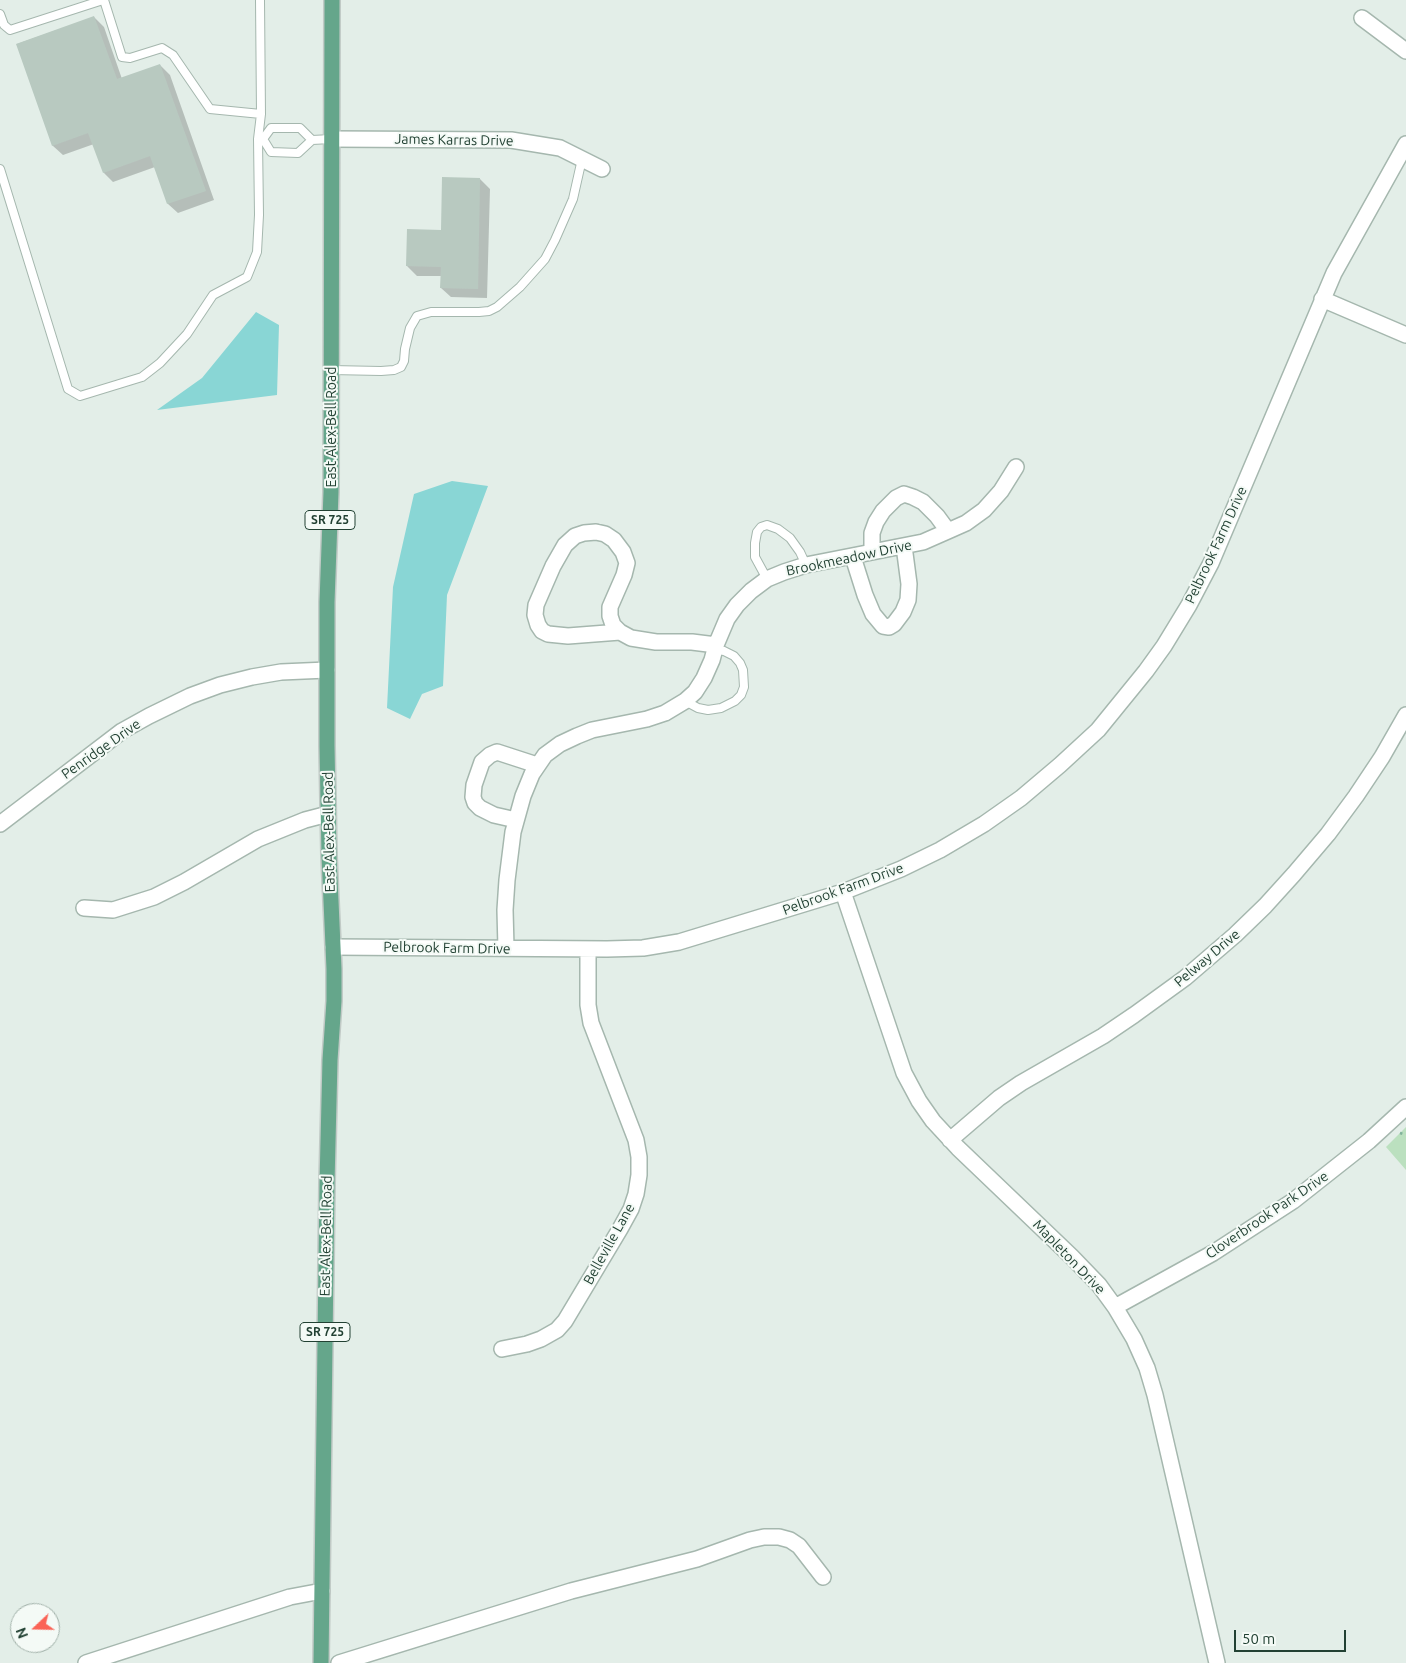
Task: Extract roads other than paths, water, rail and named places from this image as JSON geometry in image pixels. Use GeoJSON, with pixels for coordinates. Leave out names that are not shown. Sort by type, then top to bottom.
{"type":"FeatureCollection","features":[{"type":"Feature","properties":{"kind":"main road","name":"East Alex-Bell Road"},"geometry":{"type":"LineString","coordinates":[[321,1663],[327,1173],[330,1060],[334,1001],[328,814],[327,670],[332,370],[332,0]]}},
{"type":"Feature","properties":{"kind":"street"},"geometry":{"type":"LineString","coordinates":[[1362,18],[1406,51]]}},
{"type":"Feature","properties":{"kind":"street","name":"James Karras Drive"},"geometry":{"type":"LineString","coordinates":[[331,139],[512,140],[560,148],[602,169]]}},
{"type":"Feature","properties":{"kind":"street","name":"Pelbrook Farm Drive"},"geometry":{"type":"LineString","coordinates":[[333,947],[588,949],[643,948],[679,942],[843,892],[901,869],[940,850],[984,824],[1021,798],[1098,730],[1146,671],[1189,605],[1211,563],[1334,273],[1406,144]]}},
{"type":"Feature","properties":{"kind":"street"},"geometry":{"type":"LineString","coordinates":[[1322,299],[1406,335]]}},
{"type":"Feature","properties":{"kind":"street","name":"Brookmeadow Drive"},"geometry":{"type":"LineString","coordinates":[[506,948],[505,910],[507,880],[516,820],[532,774],[545,756],[577,736],[592,730],[648,719],[665,713],[685,701],[695,692],[704,678],[727,619],[737,605],[751,591],[767,579],[806,565],[923,542],[966,523],[984,510],[1001,490],[1016,467]]}},
{"type":"Feature","properties":{"kind":"street"},"geometry":{"type":"LineString","coordinates":[[872,552],[872,533],[876,522],[883,511],[896,498],[904,494],[922,502],[937,516],[948,531]]}},
{"type":"Feature","properties":{"kind":"street"},"geometry":{"type":"LineString","coordinates":[[620,632],[568,636],[548,634],[542,631],[538,625],[535,616],[536,605],[553,566],[565,545],[575,536],[584,532],[605,534],[614,540],[623,552],[627,563],[624,575],[610,607],[613,625],[620,632],[631,638],[656,642],[692,642],[716,647]]}},
{"type":"Feature","properties":{"kind":"street"},"geometry":{"type":"LineString","coordinates":[[853,557],[873,614],[883,626],[889,627],[894,624],[903,612],[908,600],[909,584],[904,546]]}},
{"type":"Feature","properties":{"kind":"street","name":"Penridge Drive"},"geometry":{"type":"LineString","coordinates":[[0,824],[122,731],[190,696],[220,685],[252,677],[282,672],[327,670]]}},
{"type":"Feature","properties":{"kind":"street","name":"Pelway Drive"},"geometry":{"type":"LineString","coordinates":[[950,1140],[999,1098],[1021,1083],[1134,1015],[1185,978],[1235,935],[1265,906],[1328,834],[1366,780],[1406,715]]}},
{"type":"Feature","properties":{"kind":"street"},"geometry":{"type":"LineString","coordinates":[[516,820],[494,815],[480,808],[475,803],[473,797],[474,785],[482,762],[497,752],[537,765]]}},
{"type":"Feature","properties":{"kind":"street"},"geometry":{"type":"LineString","coordinates":[[84,908],[113,910],[154,897],[184,882],[258,839],[305,820],[328,814]]}},
{"type":"Feature","properties":{"kind":"street","name":"Mapleton Drive"},"geometry":{"type":"LineString","coordinates":[[843,892],[904,1073],[919,1101],[950,1140],[1072,1256],[1099,1285],[1134,1339],[1147,1368],[1155,1395],[1217,1663]]}},
{"type":"Feature","properties":{"kind":"street","name":"Belleville Lane"},"geometry":{"type":"LineString","coordinates":[[502,1349],[541,1340],[557,1330],[565,1321],[620,1229],[636,1194],[639,1157],[636,1140],[591,1023],[588,949]]}},
{"type":"Feature","properties":{"kind":"street","name":"Cloverbrook Park Drive"},"geometry":{"type":"LineString","coordinates":[[1115,1307],[1213,1253],[1293,1201],[1369,1141],[1406,1107]]}},
{"type":"Feature","properties":{"kind":"street"},"geometry":{"type":"LineString","coordinates":[[339,1663],[571,1591],[697,1559],[750,1540],[764,1537],[779,1536],[799,1546],[823,1577]]}},
{"type":"Feature","properties":{"kind":"street"},"geometry":{"type":"LineString","coordinates":[[86,1663],[290,1597],[322,1592]]}},
{"type":"Feature","properties":{"kind":"lane"},"geometry":{"type":"LineString","coordinates":[[0,14],[4,25],[10,30],[103,0],[122,57],[130,58],[162,48],[173,55],[210,108],[260,114]]}},
{"type":"Feature","properties":{"kind":"lane"},"geometry":{"type":"LineString","coordinates":[[0,169],[68,388],[80,396],[142,377],[160,363],[186,334],[213,295],[248,277],[257,252],[260,139],[260,0]]}},
{"type":"Feature","properties":{"kind":"lane"},"geometry":{"type":"LineString","coordinates":[[260,139],[271,128],[300,128],[312,140]]}},
{"type":"Feature","properties":{"kind":"lane"},"geometry":{"type":"LineString","coordinates":[[260,139],[271,152],[298,153],[312,140],[331,139]]}},
{"type":"Feature","properties":{"kind":"lane"},"geometry":{"type":"LineString","coordinates":[[332,370],[381,371],[394,370],[401,367],[404,361],[410,328],[417,316],[431,312],[489,311],[520,287],[545,259],[555,240],[573,199],[582,159]]}},
{"type":"Feature","properties":{"kind":"lane"},"geometry":{"type":"LineString","coordinates":[[767,579],[755,557],[757,532],[761,527],[767,525],[778,529],[790,538],[806,565]]}},
{"type":"Feature","properties":{"kind":"lane"},"geometry":{"type":"LineString","coordinates":[[685,701],[698,708],[708,710],[721,708],[735,701],[741,695],[744,686],[744,670],[734,656],[716,647]]}},
{"type":"Feature","properties":{"kind":"water"},"geometry":{"type":"Polygon","coordinates":[[[256,312],[279,325],[277,395],[157,410],[202,378],[256,312]]]}},
{"type":"Feature","properties":{"kind":"water"},"geometry":{"type":"Polygon","coordinates":[[[452,481],[488,486],[447,595],[443,686],[422,694],[410,719],[387,708],[393,587],[414,494],[452,481]]]}}]}
